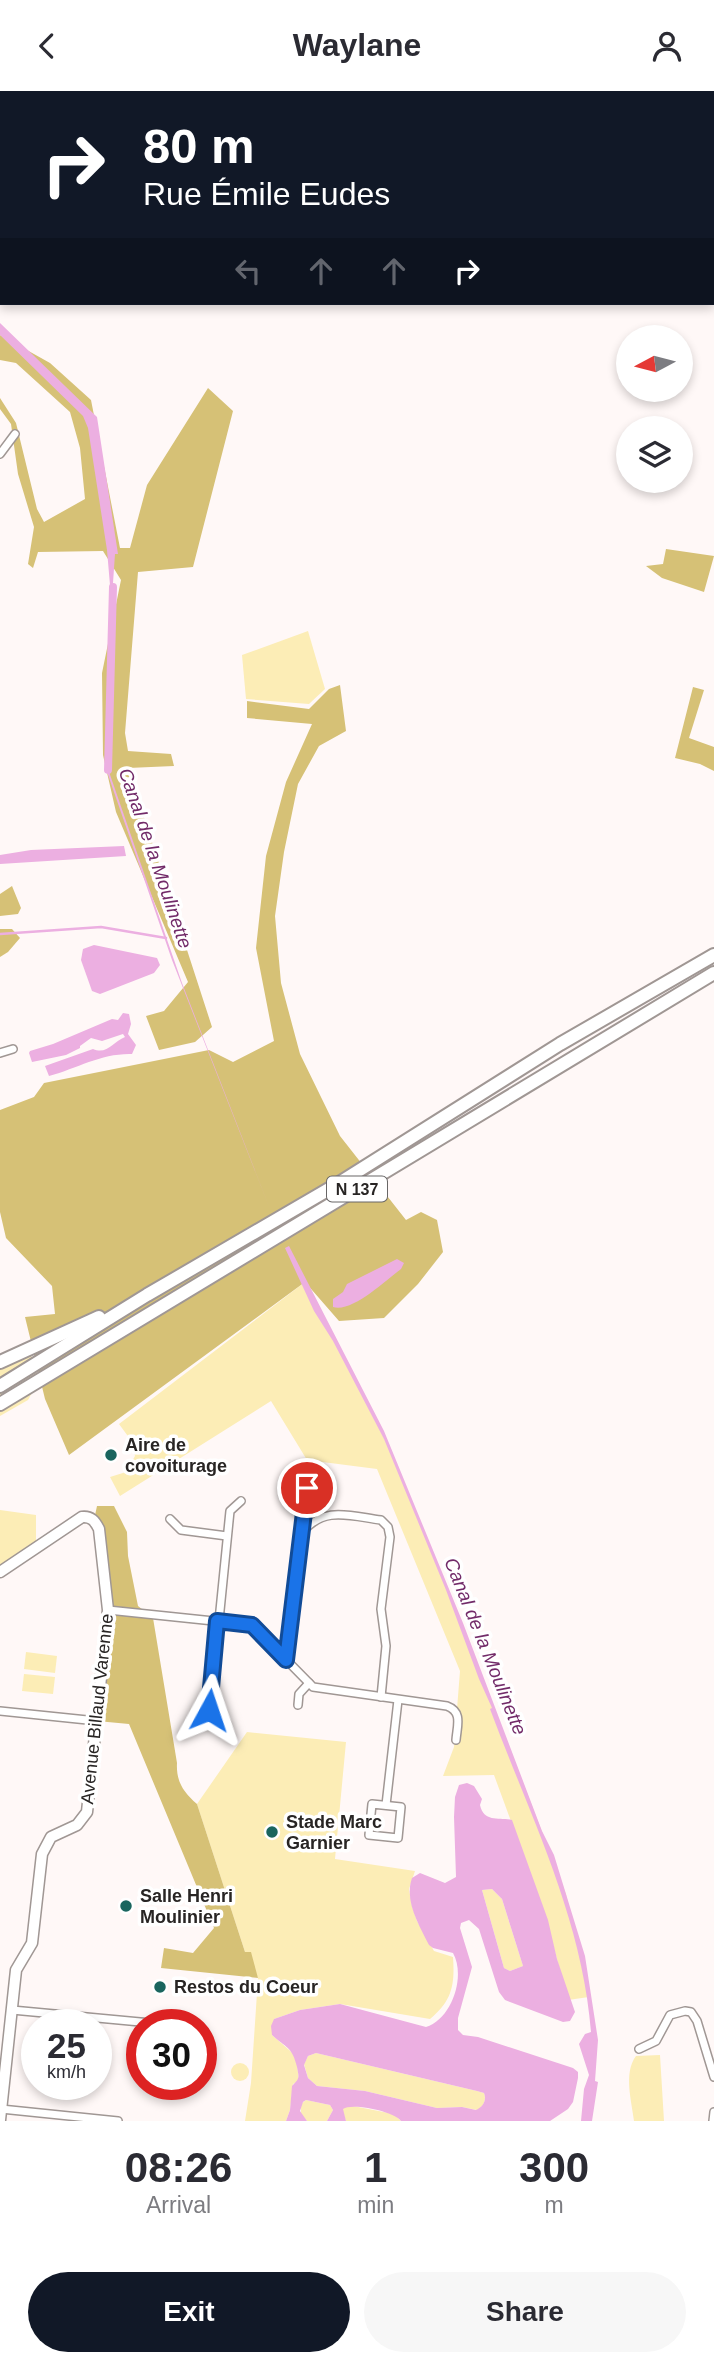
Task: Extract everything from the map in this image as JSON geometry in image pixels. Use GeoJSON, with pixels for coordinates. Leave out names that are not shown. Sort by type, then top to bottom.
{"type":"FeatureCollection","features":[{"type":"Feature","properties":{"kind":"highway","name":"N 137"},"geometry":{"type":"LineString","coordinates":[[0,1387],[147,1295],[337,1185],[560,1044],[714,955]]}},
{"type":"Feature","properties":{"kind":"highway","name":"N 137"},"geometry":{"type":"LineString","coordinates":[[0,1404],[714,973]]}},
{"type":"Feature","properties":{"kind":"highway","name":"N 137"},"geometry":{"type":"LineString","coordinates":[[0,1362],[147,1295]]}},
{"type":"Feature","properties":{"kind":"street"},"geometry":{"type":"LineString","coordinates":[[0,454],[15,434]]}},
{"type":"Feature","properties":{"kind":"street"},"geometry":{"type":"LineString","coordinates":[[0,1053],[13,1049]]}},
{"type":"Feature","properties":{"kind":"street"},"geometry":{"type":"LineString","coordinates":[[286,1660],[309,1465]]}},
{"type":"Feature","properties":{"kind":"street"},"geometry":{"type":"LineString","coordinates":[[209,1710],[230,1511],[242,1501]]}},
{"type":"Feature","properties":{"kind":"street"},"geometry":{"type":"LineString","coordinates":[[302,1534],[316,1519],[327,1514],[381,1520],[388,1527],[390,1537],[381,1609],[386,1646],[381,1697]]}},
{"type":"Feature","properties":{"kind":"street","name":"Avenue Billaud Varenne"},"geometry":{"type":"LineString","coordinates":[[0,1572],[82,1517],[89,1518],[99,1529],[108,1610],[87,1812],[77,1825],[51,1837],[42,1854],[32,1943],[16,1970],[3,2057],[0,2120]]}},
{"type":"Feature","properties":{"kind":"street"},"geometry":{"type":"LineString","coordinates":[[170,1519],[181,1530],[227,1536]]}},
{"type":"Feature","properties":{"kind":"street"},"geometry":{"type":"LineString","coordinates":[[108,1610],[252,1625],[313,1687],[447,1706],[455,1710],[458,1716],[456,1740]]}},
{"type":"Feature","properties":{"kind":"street"},"geometry":{"type":"LineString","coordinates":[[298,1705],[299,1694],[309,1683]]}},
{"type":"Feature","properties":{"kind":"street"},"geometry":{"type":"LineString","coordinates":[[386,1805],[398,1700]]}},
{"type":"Feature","properties":{"kind":"street"},"geometry":{"type":"LineString","coordinates":[[0,1711],[97,1721]]}},
{"type":"Feature","properties":{"kind":"street"},"geometry":{"type":"LineString","coordinates":[[372,1804],[386,1805],[401,1807],[398,1838],[369,1835],[372,1804]]}},
{"type":"Feature","properties":{"kind":"street"},"geometry":{"type":"LineString","coordinates":[[12,2010],[126,2021]]}},
{"type":"Feature","properties":{"kind":"street"},"geometry":{"type":"LineString","coordinates":[[639,2049],[656,2041],[670,2015],[691,2012],[697,2021],[714,2077]]}},
{"type":"Feature","properties":{"kind":"street"},"geometry":{"type":"LineString","coordinates":[[1,2109],[118,2121]]}},
{"type":"Feature","properties":{"kind":"street"},"geometry":{"type":"LineString","coordinates":[[713,2121],[714,2112]]}},
{"type":"Feature","properties":{"kind":"shaded area"},"geometry":{"type":"Polygon","coordinates":[[[0,323],[97,417],[118,554],[115,554],[113,583],[107,766],[182,983],[270,1209],[172,960],[105,766],[111,597],[107,550],[88,428],[83,416],[0,335],[0,323]]]}},
{"type":"Feature","properties":{"kind":"shaded area"},"geometry":{"type":"Polygon","coordinates":[[[0,335],[50,363],[91,400],[120,548],[130,548],[147,485],[208,388],[233,411],[193,567],[138,572],[125,733],[128,751],[171,754],[174,766],[128,768],[212,1027],[195,1042],[159,1050],[146,1016],[164,1011],[188,982],[116,812],[103,755],[102,673],[121,580],[103,551],[38,552],[33,568],[28,564],[34,527],[18,474],[11,424],[0,409],[0,398],[16,423],[37,509],[44,522],[85,499],[80,448],[70,412],[16,363],[0,360],[0,335]]]}},
{"type":"Feature","properties":{"kind":"shaded area"},"geometry":{"type":"Polygon","coordinates":[[[666,549],[714,556],[704,592],[662,578],[646,566],[663,564],[666,549]]]}},
{"type":"Feature","properties":{"kind":"shaded area"},"geometry":{"type":"Polygon","coordinates":[[[308,631],[325,689],[309,704],[246,699],[242,655],[308,631]]]}},
{"type":"Feature","properties":{"kind":"shaded area"},"geometry":{"type":"Polygon","coordinates":[[[340,685],[346,731],[319,746],[298,784],[284,852],[275,916],[281,983],[300,1054],[340,1136],[406,1220],[421,1212],[437,1220],[443,1252],[418,1284],[384,1318],[339,1321],[305,1282],[69,1455],[45,1399],[25,1317],[55,1314],[52,1286],[6,1238],[0,1212],[0,1110],[34,1097],[44,1083],[209,1050],[233,1062],[274,1041],[256,948],[266,856],[286,782],[312,724],[247,718],[247,701],[309,709],[329,689],[340,685]]]}},
{"type":"Feature","properties":{"kind":"shaded area"},"geometry":{"type":"Polygon","coordinates":[[[693,687],[704,690],[689,738],[714,747],[714,771],[700,764],[675,758],[693,687]]]}},
{"type":"Feature","properties":{"kind":"shaded area"},"geometry":{"type":"Polygon","coordinates":[[[124,846],[126,856],[0,864],[0,855],[31,850],[124,846]]]}},
{"type":"Feature","properties":{"kind":"shaded area"},"geometry":{"type":"Polygon","coordinates":[[[12,886],[21,908],[18,914],[0,916],[0,894],[12,886]]]}},
{"type":"Feature","properties":{"kind":"shaded area"},"geometry":{"type":"Polygon","coordinates":[[[0,929],[12,929],[20,938],[0,957],[0,929]]]}},
{"type":"Feature","properties":{"kind":"shaded area"},"geometry":{"type":"Polygon","coordinates":[[[94,945],[157,958],[160,965],[154,973],[100,994],[92,991],[81,960],[83,949],[94,945]]]}},
{"type":"Feature","properties":{"kind":"shaded area"},"geometry":{"type":"Polygon","coordinates":[[[123,1013],[129,1014],[131,1024],[128,1034],[136,1045],[132,1054],[100,1058],[49,1076],[45,1066],[93,1049],[106,1049],[125,1037],[123,1034],[102,1041],[91,1038],[66,1055],[32,1062],[30,1051],[112,1019],[118,1020],[123,1013]]]}},
{"type":"Feature","properties":{"kind":"shaded area"},"geometry":{"type":"Polygon","coordinates":[[[289,1246],[384,1431],[463,1623],[542,1831],[554,1855],[585,1956],[598,2040],[595,2081],[598,2082],[592,2121],[581,2121],[584,2089],[589,2075],[579,2044],[585,2034],[591,2032],[586,1989],[566,1907],[490,1709],[492,1708],[384,1439],[333,1341],[314,1311],[285,1248],[289,1246]]]}},
{"type":"Feature","properties":{"kind":"shaded area"},"geometry":{"type":"Polygon","coordinates":[[[397,1259],[404,1263],[401,1269],[378,1287],[350,1305],[333,1307],[333,1299],[343,1292],[347,1284],[397,1259]]]}},
{"type":"Feature","properties":{"kind":"shaded area"},"geometry":{"type":"Polygon","coordinates":[[[305,1282],[393,1456],[453,1601],[566,1894],[589,1997],[568,2000],[544,1911],[494,1775],[443,1776],[454,1747],[460,1671],[377,1469],[307,1460],[271,1401],[120,1496],[110,1477],[126,1472],[135,1456],[130,1439],[119,1424],[305,1282]]]}},
{"type":"Feature","properties":{"kind":"shaded area"},"geometry":{"type":"Polygon","coordinates":[[[29,1349],[39,1380],[28,1400],[0,1416],[0,1361],[29,1349]]]}},
{"type":"Feature","properties":{"kind":"shaded area"},"geometry":{"type":"Polygon","coordinates":[[[97,1506],[114,1506],[127,1532],[128,1556],[138,1606],[153,1618],[179,1781],[184,1791],[197,1804],[245,1952],[251,1952],[258,1978],[161,1968],[164,1948],[193,1953],[214,1928],[129,1724],[97,1721],[108,1610],[94,1520],[97,1506]]]}},
{"type":"Feature","properties":{"kind":"shaded area"},"geometry":{"type":"Polygon","coordinates":[[[0,1510],[36,1515],[36,1544],[0,1570],[0,1510]]]}},
{"type":"Feature","properties":{"kind":"shaded area"},"geometry":{"type":"Polygon","coordinates":[[[26,1652],[57,1656],[55,1673],[24,1669],[26,1652]]]}},
{"type":"Feature","properties":{"kind":"shaded area"},"geometry":{"type":"Polygon","coordinates":[[[24,1674],[55,1677],[53,1694],[22,1691],[24,1674]]]}},
{"type":"Feature","properties":{"kind":"shaded area","name":"Stade Marc Garnier"},"geometry":{"type":"Polygon","coordinates":[[[247,1732],[346,1742],[335,1859],[415,1871],[409,1889],[417,1921],[434,1951],[453,1957],[450,1992],[443,2006],[430,2019],[340,2004],[300,2010],[274,2019],[272,2035],[296,2056],[299,2081],[293,2084],[286,2121],[245,2121],[251,2083],[258,1978],[245,1952],[197,1804],[247,1732]]]}},
{"type":"Feature","properties":{"kind":"shaded area"},"geometry":{"type":"Polygon","coordinates":[[[467,1783],[474,1786],[482,1799],[482,1811],[488,1817],[512,1820],[548,1920],[557,1959],[575,2012],[570,2021],[563,2022],[505,2000],[499,1992],[479,1929],[469,1920],[461,1923],[460,1928],[472,1967],[458,2018],[458,2030],[463,2035],[478,2037],[573,2068],[578,2072],[578,2078],[573,2102],[568,2109],[550,2121],[401,2121],[383,2111],[348,2107],[343,2109],[346,2121],[327,2121],[333,2110],[330,2105],[306,2100],[300,2111],[307,2121],[286,2121],[292,2086],[298,2079],[298,2073],[291,2051],[272,2035],[271,2026],[274,2019],[300,2010],[340,2004],[426,2027],[443,2015],[449,2006],[457,1984],[457,1962],[453,1953],[429,1945],[411,1904],[410,1887],[412,1878],[420,1873],[445,1883],[456,1877],[454,1817],[459,1785],[467,1783]],[[492,1889],[482,1890],[504,1968],[510,1971],[523,1966],[502,1899],[492,1889]],[[316,2053],[308,2056],[304,2065],[308,2078],[317,2086],[365,2091],[437,2108],[462,2107],[476,2110],[485,2101],[484,2093],[477,2091],[316,2053]]]}},
{"type":"Feature","properties":{"kind":"shaded area"},"geometry":{"type":"Polygon","coordinates":[[[492,1889],[502,1899],[523,1966],[510,1971],[504,1968],[482,1890],[492,1889]]]}},
{"type":"Feature","properties":{"kind":"shaded area"},"geometry":{"type":"Polygon","coordinates":[[[316,2053],[477,2091],[484,2093],[485,2101],[477,2110],[462,2107],[437,2108],[365,2091],[317,2086],[308,2078],[304,2064],[308,2056],[316,2053]]]}},
{"type":"Feature","properties":{"kind":"shaded area"},"geometry":{"type":"Polygon","coordinates":[[[660,2055],[664,2121],[634,2121],[629,2088],[632,2063],[636,2056],[660,2055]]]}},
{"type":"Feature","properties":{"kind":"shaded area"},"geometry":{"type":"Polygon","coordinates":[[[240,2063],[246,2066],[249,2072],[246,2078],[240,2081],[234,2078],[231,2072],[234,2066],[240,2063]]]}},
{"type":"Feature","properties":{"kind":"shaded area"},"geometry":{"type":"Polygon","coordinates":[[[306,2100],[330,2105],[333,2110],[327,2121],[307,2121],[301,2115],[301,2104],[306,2100]]]}},
{"type":"Feature","properties":{"kind":"shaded area"},"geometry":{"type":"Polygon","coordinates":[[[348,2105],[394,2114],[401,2121],[346,2121],[342,2109],[348,2105]]]}},
{"type":"Feature","properties":{"kind":"waterway","name":"Canal de la Moulinette"},"geometry":{"type":"LineString","coordinates":[[108,770],[113,587]]}},
{"type":"Feature","properties":{"kind":"waterway"},"geometry":{"type":"LineString","coordinates":[[0,934],[101,927],[166,938]]}},
{"type":"Feature","properties":{"kind":"place","name":"Aire de covoiturage"},"geometry":{"type":"Point","coordinates":[111,1455]}},
{"type":"Feature","properties":{"kind":"place","name":"Stade Marc Garnier"},"geometry":{"type":"Point","coordinates":[272,1832]}},
{"type":"Feature","properties":{"kind":"place","name":"Salle Henri Moulinier"},"geometry":{"type":"Point","coordinates":[126,1906]}},
{"type":"Feature","properties":{"kind":"place","name":"Restos du Coeur"},"geometry":{"type":"Point","coordinates":[160,1987]}},
{"type":"Feature","properties":{"kind":"route"},"geometry":{"type":"LineString","coordinates":[[209,1710],[217,1621],[252,1625],[286,1660],[307,1488]]}}]}
